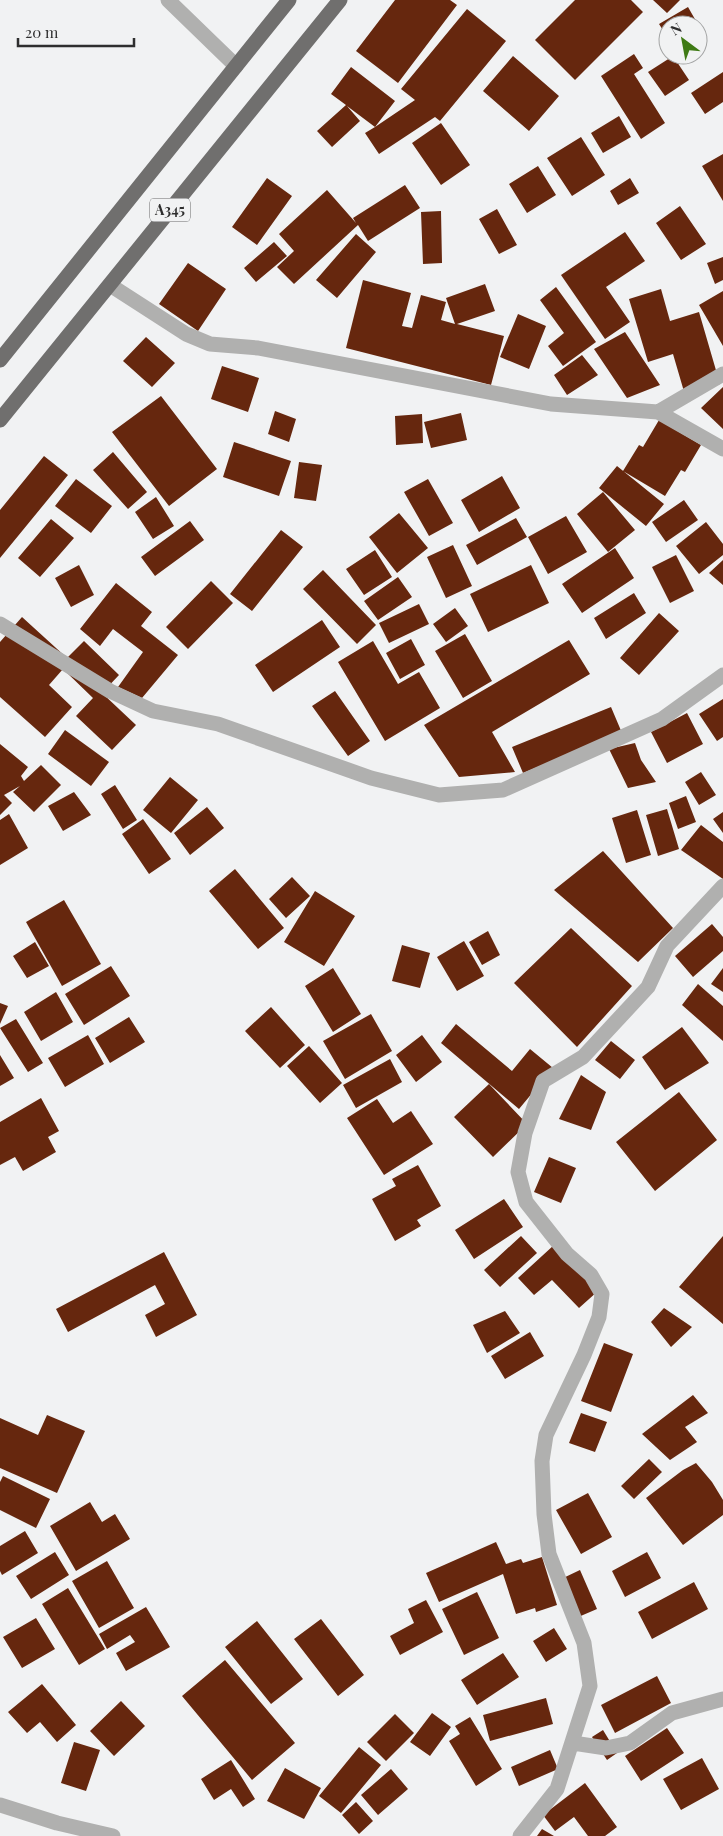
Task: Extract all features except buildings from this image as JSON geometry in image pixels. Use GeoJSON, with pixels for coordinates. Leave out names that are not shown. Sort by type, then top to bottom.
{"type":"FeatureCollection","features":[{"type":"Feature","properties":{"kind":"highway","name":"A345"},"geometry":{"type":"LineString","coordinates":[[0,360],[289,0]]}},
{"type":"Feature","properties":{"kind":"highway","name":"A345"},"geometry":{"type":"LineString","coordinates":[[0,420],[340,0]]}},
{"type":"Feature","properties":{"kind":"street"},"geometry":{"type":"LineString","coordinates":[[168,0],[236,66]]}},
{"type":"Feature","properties":{"kind":"street"},"geometry":{"type":"LineString","coordinates":[[110,285],[186,334],[210,344],[258,348],[551,404],[658,412],[723,449]]}},
{"type":"Feature","properties":{"kind":"street"},"geometry":{"type":"LineString","coordinates":[[658,412],[723,374]]}},
{"type":"Feature","properties":{"kind":"street"},"geometry":{"type":"LineString","coordinates":[[0,624],[110,691],[153,711],[218,724],[371,778],[440,795],[503,790],[662,719],[723,674]]}},
{"type":"Feature","properties":{"kind":"street"},"geometry":{"type":"LineString","coordinates":[[520,1836],[557,1789],[590,1686],[584,1643],[549,1554],[544,1514],[542,1461],[546,1435],[584,1355],[599,1317],[602,1294],[591,1275],[567,1254],[526,1202],[518,1172],[525,1132],[544,1082],[583,1057],[648,987],[667,946],[723,886]]}},
{"type":"Feature","properties":{"kind":"street"},"geometry":{"type":"LineString","coordinates":[[573,1743],[606,1748],[630,1744],[672,1713],[723,1699]]}},
{"type":"Feature","properties":{"kind":"street"},"geometry":{"type":"LineString","coordinates":[[0,1805],[57,1823],[113,1836]]}}]}
